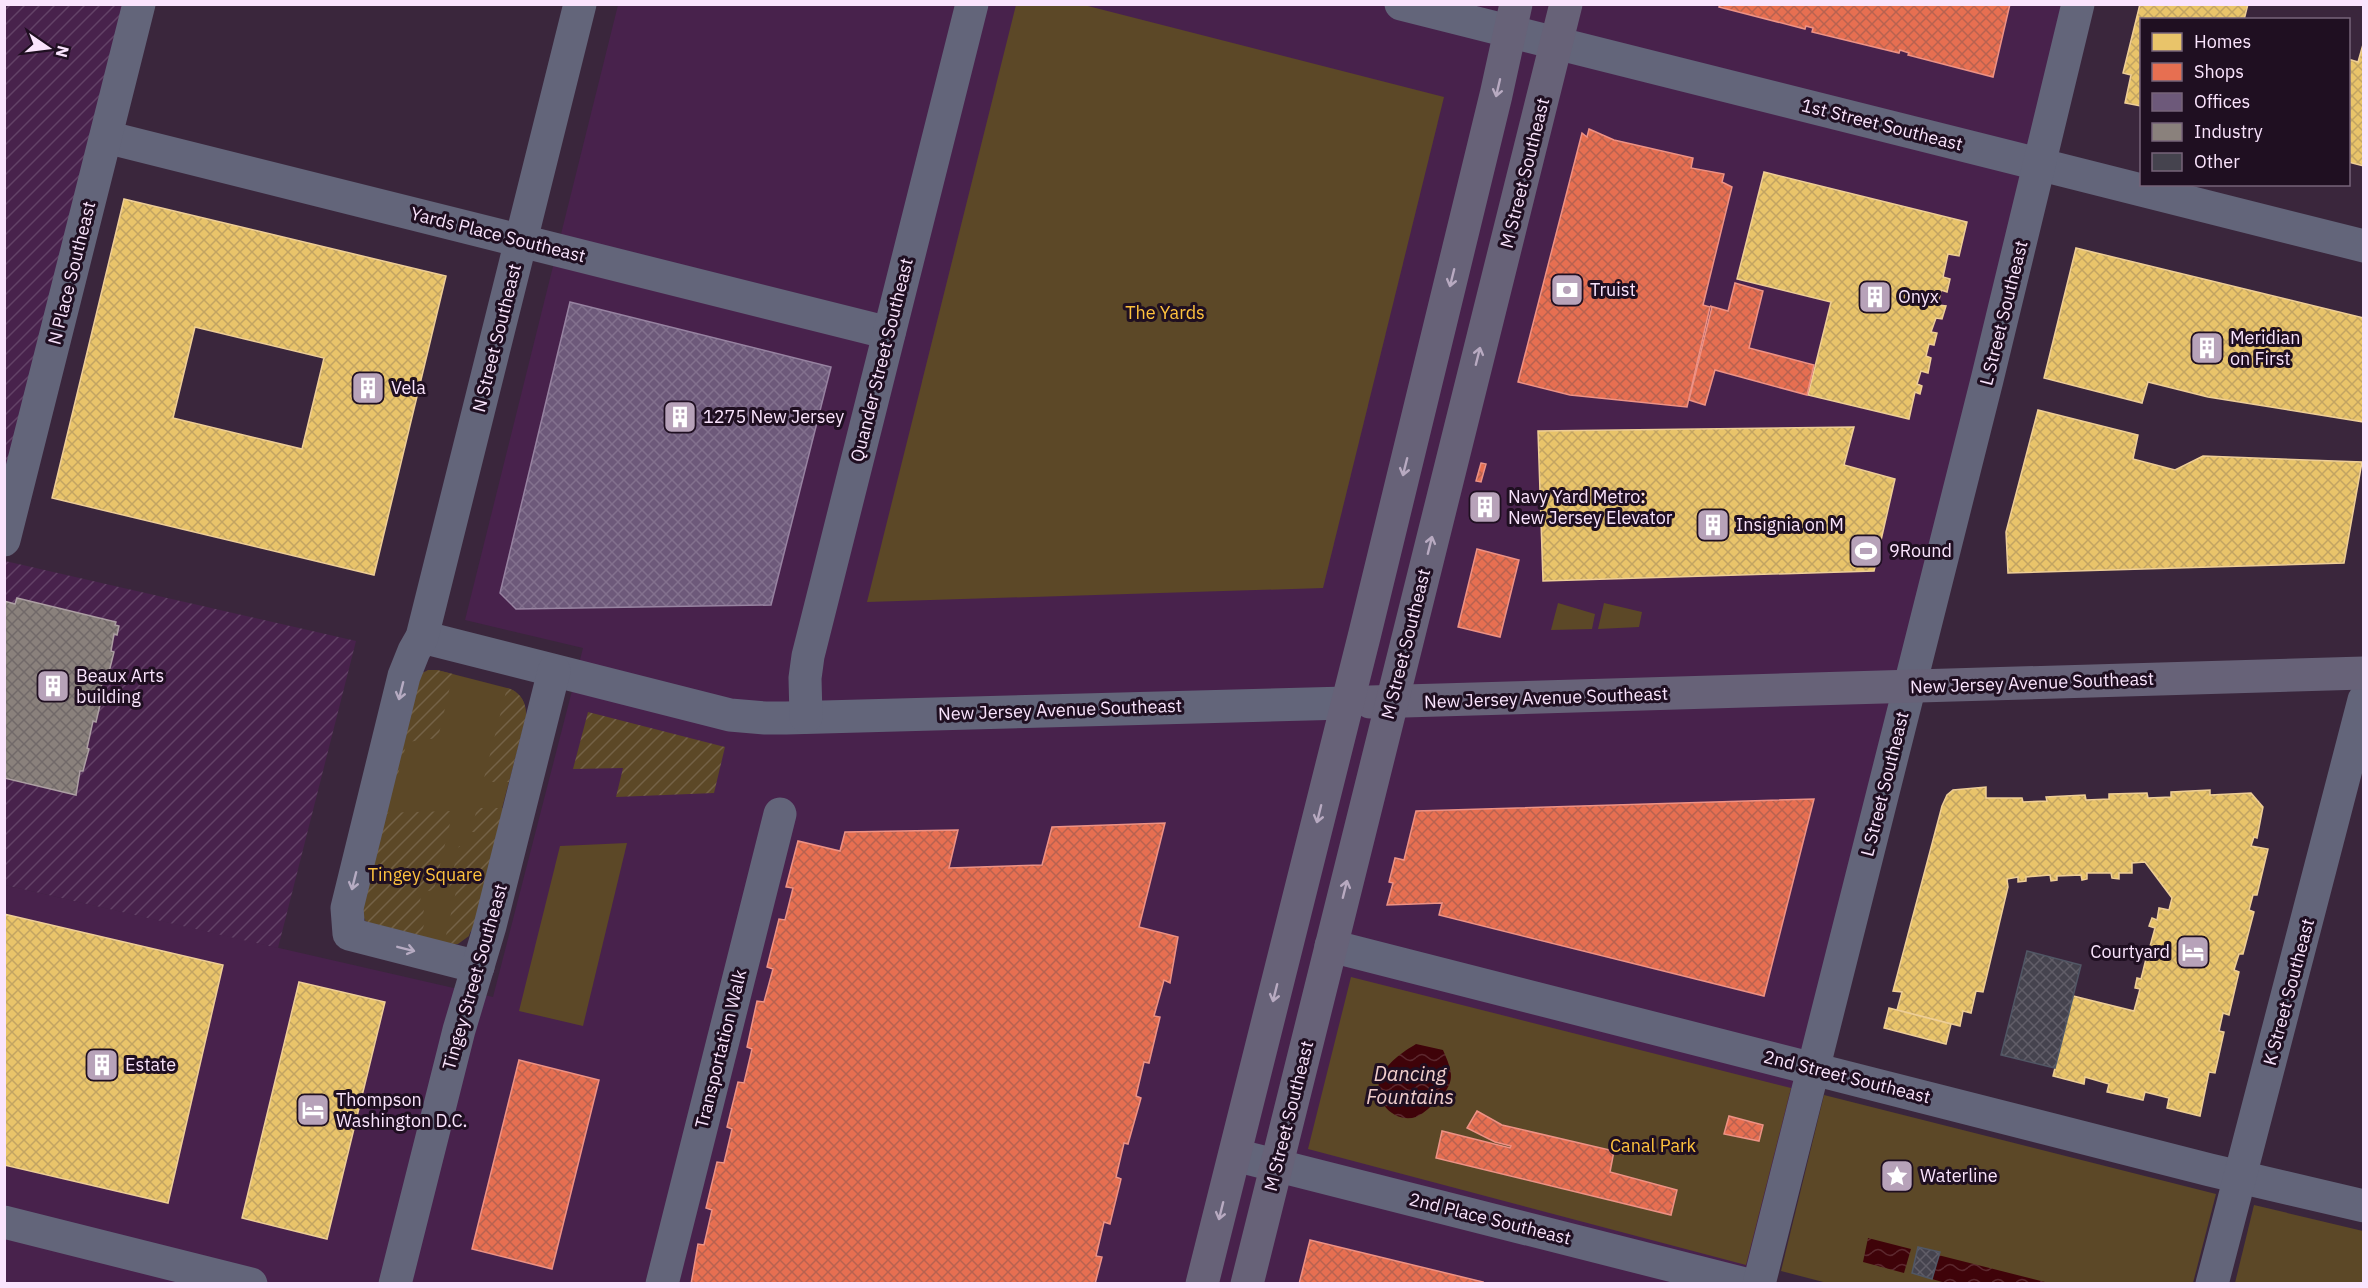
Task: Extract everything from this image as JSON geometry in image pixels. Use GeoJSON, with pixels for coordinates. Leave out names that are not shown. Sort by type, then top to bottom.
{"type":"FeatureCollection","features":[{"type":"Feature","properties":{"kind":"main road","name":"M Street Southeast"},"geometry":{"type":"LineString","coordinates":[[1247,1284],[1566,4]]}},
{"type":"Feature","properties":{"kind":"main road"},"geometry":{"type":"LineString","coordinates":[[1202,1284],[1347,702],[1513,18]]}},
{"type":"Feature","properties":{"kind":"main road","name":"New Jersey Avenue Southeast"},"geometry":{"type":"LineString","coordinates":[[1347,702],[2364,673]]}},
{"type":"Feature","properties":{"kind":"street","name":"N Place Southeast"},"geometry":{"type":"LineString","coordinates":[[4,540],[139,4]]}},
{"type":"Feature","properties":{"kind":"street","name":"N Street Southeast"},"geometry":{"type":"LineString","coordinates":[[478,967],[349,934],[347,908],[404,676],[422,637],[580,4]]}},
{"type":"Feature","properties":{"kind":"street","name":"Quander Street Southeast"},"geometry":{"type":"LineString","coordinates":[[806,717],[805,678],[808,656],[972,4]]}},
{"type":"Feature","properties":{"kind":"street","name":"1st Street Southeast"},"geometry":{"type":"LineString","coordinates":[[1401,4],[1513,18],[1557,43],[2364,246]]}},
{"type":"Feature","properties":{"kind":"street","name":"L Street Southeast"},"geometry":{"type":"LineString","coordinates":[[1759,1284],[1910,687],[2078,4]]}},
{"type":"Feature","properties":{"kind":"street","name":"Yards Place Southeast"},"geometry":{"type":"LineString","coordinates":[[106,136],[889,333]]}},
{"type":"Feature","properties":{"kind":"street","name":"New Jersey Avenue Southeast"},"geometry":{"type":"LineString","coordinates":[[422,637],[730,715],[765,718],[1347,702]]}},
{"type":"Feature","properties":{"kind":"street","name":"Tingey Street Southeast"},"geometry":{"type":"LineString","coordinates":[[395,1284],[459,1030],[490,926],[554,671]]}},
{"type":"Feature","properties":{"kind":"street","name":"K Street Southeast"},"geometry":{"type":"LineString","coordinates":[[2212,1284],[2364,700]]}},
{"type":"Feature","properties":{"kind":"street","name":"Transportation Walk"},"geometry":{"type":"LineString","coordinates":[[662,1284],[780,814]]}},
{"type":"Feature","properties":{"kind":"street","name":"2nd Street Southeast"},"geometry":{"type":"LineString","coordinates":[[1331,946],[2239,1177],[2364,1206]]}},
{"type":"Feature","properties":{"kind":"street","name":"2nd Place Southeast"},"geometry":{"type":"LineString","coordinates":[[1235,1155],[1745,1284]]}},
{"type":"Feature","properties":{"kind":"street"},"geometry":{"type":"LineString","coordinates":[[4,1222],[251,1284]]}},
{"type":"Feature","properties":{"kind":"shaded area"},"geometry":{"type":"Polygon","coordinates":[[[5,5],[133,5],[5,516],[5,5]]]}},
{"type":"Feature","properties":{"kind":"shaded area"},"geometry":{"type":"Polygon","coordinates":[[[618,5],[2089,5],[1755,1283],[5,1284],[5,885],[493,997],[583,648],[465,620],[618,5]]]}},
{"type":"Feature","properties":{"kind":"shaded area"},"geometry":{"type":"Polygon","coordinates":[[[5,561],[356,641],[278,948],[5,885],[5,561]]]}},
{"type":"Feature","properties":{"kind":"green space","name":"The Yards"},"geometry":{"type":"Polygon","coordinates":[[[1016,5],[1084,5],[1444,97],[1323,588],[867,602],[1016,5]]]}},
{"type":"Feature","properties":{"kind":"green space"},"geometry":{"type":"Polygon","coordinates":[[[1558,603],[1595,614],[1592,629],[1551,630],[1558,603]]]}},
{"type":"Feature","properties":{"kind":"green space"},"geometry":{"type":"Polygon","coordinates":[[[1604,603],[1642,612],[1639,627],[1598,629],[1604,603]]]}},
{"type":"Feature","properties":{"kind":"green space","name":"Tingey Square"},"geometry":{"type":"Polygon","coordinates":[[[428,670],[437,670],[511,689],[521,697],[526,711],[469,936],[458,944],[444,944],[365,921],[378,813],[428,670]]]}},
{"type":"Feature","properties":{"kind":"green space"},"geometry":{"type":"Polygon","coordinates":[[[428,670],[453,674],[438,738],[407,742],[395,785],[385,786],[415,677],[428,670]]]}},
{"type":"Feature","properties":{"kind":"green space"},"geometry":{"type":"Polygon","coordinates":[[[507,688],[522,699],[526,716],[509,782],[483,782],[507,688]]]}},
{"type":"Feature","properties":{"kind":"green space"},"geometry":{"type":"Polygon","coordinates":[[[588,712],[725,747],[714,793],[616,797],[623,768],[573,769],[588,712]]]}},
{"type":"Feature","properties":{"kind":"green space"},"geometry":{"type":"Polygon","coordinates":[[[477,808],[504,808],[476,923],[464,939],[444,944],[457,887],[449,888],[459,846],[473,846],[476,832],[471,832],[477,808]]]}},
{"type":"Feature","properties":{"kind":"green space"},"geometry":{"type":"Polygon","coordinates":[[[453,811],[434,890],[422,892],[418,910],[424,910],[422,918],[426,918],[420,938],[386,931],[370,924],[359,911],[378,813],[453,811]]]}},
{"type":"Feature","properties":{"kind":"green space"},"geometry":{"type":"Polygon","coordinates":[[[627,843],[583,1026],[519,1011],[560,846],[627,843]]]}},
{"type":"Feature","properties":{"kind":"green space","name":"Canal Park"},"geometry":{"type":"Polygon","coordinates":[[[1351,977],[1791,1088],[1746,1265],[1308,1149],[1351,977]]]}},
{"type":"Feature","properties":{"kind":"green space"},"geometry":{"type":"Polygon","coordinates":[[[1824,1095],[2216,1194],[2193,1283],[1831,1284],[1781,1271],[1824,1095]]]}},
{"type":"Feature","properties":{"kind":"green space"},"geometry":{"type":"Polygon","coordinates":[[[2254,1205],[2363,1231],[2363,1283],[2235,1283],[2254,1205]]]}},
{"type":"Feature","properties":{"kind":"water","name":"Dancing Fountains"},"geometry":{"type":"Polygon","coordinates":[[[1416,1044],[1443,1050],[1451,1071],[1450,1082],[1444,1094],[1422,1114],[1416,1117],[1400,1117],[1393,1114],[1382,1102],[1378,1087],[1382,1073],[1390,1063],[1416,1044]]]}},
{"type":"Feature","properties":{"kind":"water"},"geometry":{"type":"Polygon","coordinates":[[[1868,1238],[1911,1249],[1904,1273],[1863,1262],[1868,1238]]]}},
{"type":"Feature","properties":{"kind":"water"},"geometry":{"type":"Polygon","coordinates":[[[1938,1255],[2049,1283],[1949,1284],[1932,1279],[1938,1255]]]}},
{"type":"Feature","properties":{"kind":"building: Homes"},"geometry":{"type":"Polygon","coordinates":[[[2140,4],[2248,4],[2244,18],[2140,18],[2140,106],[2125,103],[2131,75],[2123,73],[2140,4]]]}},
{"type":"Feature","properties":{"kind":"building: Homes"},"geometry":{"type":"Polygon","coordinates":[[[2364,41],[2364,166],[2350,162],[2350,60],[2358,62],[2364,41]]]}},
{"type":"Feature","properties":{"kind":"building: Homes","name":"Onyx"},"geometry":{"type":"Polygon","coordinates":[[[1764,172],[1967,222],[1959,256],[1948,254],[1943,277],[1950,279],[1947,292],[1941,290],[1938,305],[1946,306],[1942,319],[1936,318],[1931,332],[1937,333],[1934,345],[1929,344],[1926,356],[1931,358],[1928,373],[1921,371],[1917,384],[1922,386],[1920,394],[1915,392],[1909,419],[1808,395],[1831,302],[1737,279],[1764,172]]]}},
{"type":"Feature","properties":{"kind":"building: Homes","name":"Vela"},"geometry":{"type":"Polygon","coordinates":[[[124,199],[446,276],[374,575],[52,498],[124,199]],[[195,327],[173,418],[302,449],[324,358],[195,327]]]}},
{"type":"Feature","properties":{"kind":"building: Homes","name":"Meridian on First"},"geometry":{"type":"Polygon","coordinates":[[[2076,248],[2364,318],[2364,422],[2208,397],[2148,382],[2142,403],[2044,378],[2076,248]]]}},
{"type":"Feature","properties":{"kind":"building: Homes"},"geometry":{"type":"Polygon","coordinates":[[[2038,410],[2138,435],[2133,459],[2175,470],[2203,456],[2362,462],[2344,563],[2008,573],[2006,532],[2038,410]]]}},
{"type":"Feature","properties":{"kind":"building: Homes","name":"Insignia on M"},"geometry":{"type":"Polygon","coordinates":[[[1854,427],[1844,465],[1895,479],[1874,571],[1543,581],[1538,431],[1854,427]]]}},
{"type":"Feature","properties":{"kind":"building: Homes","name":"Courtyard"},"geometry":{"type":"Polygon","coordinates":[[[1986,787],[1986,798],[2022,798],[2023,802],[2047,801],[2046,797],[2085,795],[2086,800],[2109,799],[2109,794],[2147,793],[2148,798],[2171,797],[2171,792],[2210,790],[2210,795],[2251,793],[2263,807],[2257,838],[2254,837],[2251,846],[2268,849],[2257,895],[2253,895],[2249,910],[2254,912],[2243,954],[2239,954],[2234,970],[2239,972],[2229,1015],[2223,1013],[2219,1031],[2224,1032],[2215,1073],[2209,1072],[2200,1116],[2167,1108],[2169,1098],[2145,1092],[2143,1100],[2107,1092],[2109,1084],[2085,1077],[2084,1084],[2053,1076],[2073,996],[2134,1011],[2140,989],[2135,988],[2137,978],[2141,979],[2146,959],[2141,958],[2144,948],[2149,950],[2155,928],[2149,926],[2152,918],[2157,920],[2159,908],[2169,910],[2172,898],[2145,862],[2132,863],[2132,873],[2119,873],[2119,879],[2112,878],[2111,873],[2087,873],[2087,879],[2082,880],[2081,875],[2057,876],[2057,880],[2051,881],[2050,875],[2026,877],[2026,881],[2018,882],[2018,877],[2007,879],[2008,887],[1983,992],[1976,991],[1971,1013],[1963,1011],[1960,1026],[1897,1010],[1902,992],[1893,991],[1942,806],[1947,795],[1953,790],[1986,787]]]}},
{"type":"Feature","properties":{"kind":"building: Homes","name":"Estate"},"geometry":{"type":"Polygon","coordinates":[[[4,914],[223,965],[168,1203],[4,1165],[4,914]]]}},
{"type":"Feature","properties":{"kind":"building: Homes","name":"Thompson Washington D.C."},"geometry":{"type":"Polygon","coordinates":[[[299,982],[385,1002],[327,1239],[242,1218],[299,982]]]}},
{"type":"Feature","properties":{"kind":"building: Homes"},"geometry":{"type":"Polygon","coordinates":[[[1889,1008],[1951,1024],[1946,1044],[1884,1028],[1889,1008]]]}},
{"type":"Feature","properties":{"kind":"building: Shops"},"geometry":{"type":"Polygon","coordinates":[[[1720,4],[2010,4],[1993,77],[1908,55],[1909,53],[1900,50],[1899,53],[1812,32],[1813,28],[1806,26],[1805,29],[1719,7],[1720,4]]]}},
{"type":"Feature","properties":{"kind":"building: Shops"},"geometry":{"type":"Polygon","coordinates":[[[1589,129],[1614,140],[1693,158],[1691,168],[1724,174],[1722,182],[1732,187],[1703,305],[1710,307],[1687,407],[1570,395],[1518,382],[1582,133],[1587,137],[1589,129]]]}},
{"type":"Feature","properties":{"kind":"building: Shops"},"geometry":{"type":"Polygon","coordinates":[[[1735,283],[1763,291],[1749,348],[1814,365],[1807,395],[1715,370],[1705,405],[1689,400],[1712,307],[1710,306],[1728,311],[1735,283]]]}},
{"type":"Feature","properties":{"kind":"building: Shops"},"geometry":{"type":"Polygon","coordinates":[[[1481,463],[1486,464],[1481,482],[1476,481],[1481,463]]]}},
{"type":"Feature","properties":{"kind":"building: Shops","name":"Navy Yard Metro: New Jersey Elevator"},"geometry":{"type":"Polygon","coordinates":[[[1482,496],[1494,499],[1488,518],[1477,515],[1482,496]]]}},
{"type":"Feature","properties":{"kind":"building: Shops"},"geometry":{"type":"Polygon","coordinates":[[[1477,549],[1519,560],[1500,637],[1458,627],[1477,549]]]}},
{"type":"Feature","properties":{"kind":"building: Shops"},"geometry":{"type":"Polygon","coordinates":[[[1814,799],[1764,996],[1439,915],[1442,903],[1387,905],[1393,883],[1389,882],[1395,858],[1404,860],[1416,811],[1814,799]]]}},
{"type":"Feature","properties":{"kind":"building: Shops"},"geometry":{"type":"Polygon","coordinates":[[[1165,823],[1139,927],[1178,937],[1170,983],[1164,980],[1154,1016],[1160,1017],[1149,1063],[1144,1062],[1136,1096],[1141,1098],[1128,1144],[1124,1143],[1116,1177],[1121,1179],[1110,1224],[1104,1222],[1096,1256],[1102,1257],[1095,1284],[691,1284],[698,1244],[704,1245],[712,1210],[706,1208],[717,1162],[724,1163],[732,1129],[727,1127],[738,1082],[744,1083],[752,1049],[747,1047],[757,1001],[764,1002],[773,969],[767,967],[779,919],[785,920],[793,888],[786,887],[798,841],[840,851],[845,832],[958,830],[949,868],[1042,865],[1052,827],[1165,823]]]}},
{"type":"Feature","properties":{"kind":"building: Shops"},"geometry":{"type":"Polygon","coordinates":[[[519,1060],[599,1080],[552,1269],[472,1249],[519,1060]]]}},
{"type":"Feature","properties":{"kind":"building: Shops"},"geometry":{"type":"Polygon","coordinates":[[[1477,1111],[1502,1125],[1614,1151],[1610,1172],[1677,1190],[1671,1215],[1436,1158],[1442,1131],[1510,1148],[1511,1146],[1495,1142],[1467,1128],[1477,1111]]]}},
{"type":"Feature","properties":{"kind":"building: Shops"},"geometry":{"type":"Polygon","coordinates":[[[1729,1116],[1763,1125],[1759,1141],[1724,1134],[1729,1116]]]}},
{"type":"Feature","properties":{"kind":"building: Shops"},"geometry":{"type":"Polygon","coordinates":[[[1310,1240],[1483,1282],[1482,1284],[1299,1284],[1310,1240]]]}},
{"type":"Feature","properties":{"kind":"building: Offices","name":"1275 New Jersey"},"geometry":{"type":"Polygon","coordinates":[[[570,302],[831,367],[771,605],[516,609],[500,593],[570,302]]]}},
{"type":"Feature","properties":{"kind":"building: Industry","name":"Beaux Arts building"},"geometry":{"type":"Polygon","coordinates":[[[17,598],[116,622],[115,625],[119,626],[117,635],[114,634],[111,651],[114,652],[109,672],[105,671],[98,700],[101,701],[96,722],[93,721],[87,748],[89,749],[83,771],[80,771],[76,795],[4,778],[4,601],[15,604],[17,598]]]}},
{"type":"Feature","properties":{"kind":"building: Other"},"geometry":{"type":"Polygon","coordinates":[[[2027,951],[2081,965],[2055,1068],[2001,1055],[2027,951]]]}},
{"type":"Feature","properties":{"kind":"building: Other"},"geometry":{"type":"Polygon","coordinates":[[[1918,1247],[1940,1252],[1932,1279],[1912,1273],[1918,1247]]]}},
{"type":"Feature","properties":{"kind":"place","name":"Truist"},"geometry":{"type":"Point","coordinates":[1567,290]}},
{"type":"Feature","properties":{"kind":"place","name":"Onyx"},"geometry":{"type":"Point","coordinates":[1875,297]}},
{"type":"Feature","properties":{"kind":"place","name":"Meridian on First"},"geometry":{"type":"Point","coordinates":[2207,348]}},
{"type":"Feature","properties":{"kind":"place","name":"Vela"},"geometry":{"type":"Point","coordinates":[368,388]}},
{"type":"Feature","properties":{"kind":"place","name":"1275 New Jersey"},"geometry":{"type":"Point","coordinates":[680,417]}},
{"type":"Feature","properties":{"kind":"place","name":"Navy Yard Metro: New Jersey Elevator"},"geometry":{"type":"Point","coordinates":[1485,507]}},
{"type":"Feature","properties":{"kind":"place","name":"Insignia on M"},"geometry":{"type":"Point","coordinates":[1713,525]}},
{"type":"Feature","properties":{"kind":"place","name":"9Round"},"geometry":{"type":"Point","coordinates":[1866,551]}},
{"type":"Feature","properties":{"kind":"place","name":"Beaux Arts building"},"geometry":{"type":"Point","coordinates":[53,686]}},
{"type":"Feature","properties":{"kind":"place","name":"Courtyard"},"geometry":{"type":"Point","coordinates":[2193,952]}},
{"type":"Feature","properties":{"kind":"place","name":"Estate"},"geometry":{"type":"Point","coordinates":[102,1065]}},
{"type":"Feature","properties":{"kind":"place","name":"Thompson Washington D.C."},"geometry":{"type":"Point","coordinates":[313,1110]}},
{"type":"Feature","properties":{"kind":"place","name":"Waterline"},"geometry":{"type":"Point","coordinates":[1897,1176]}}]}
